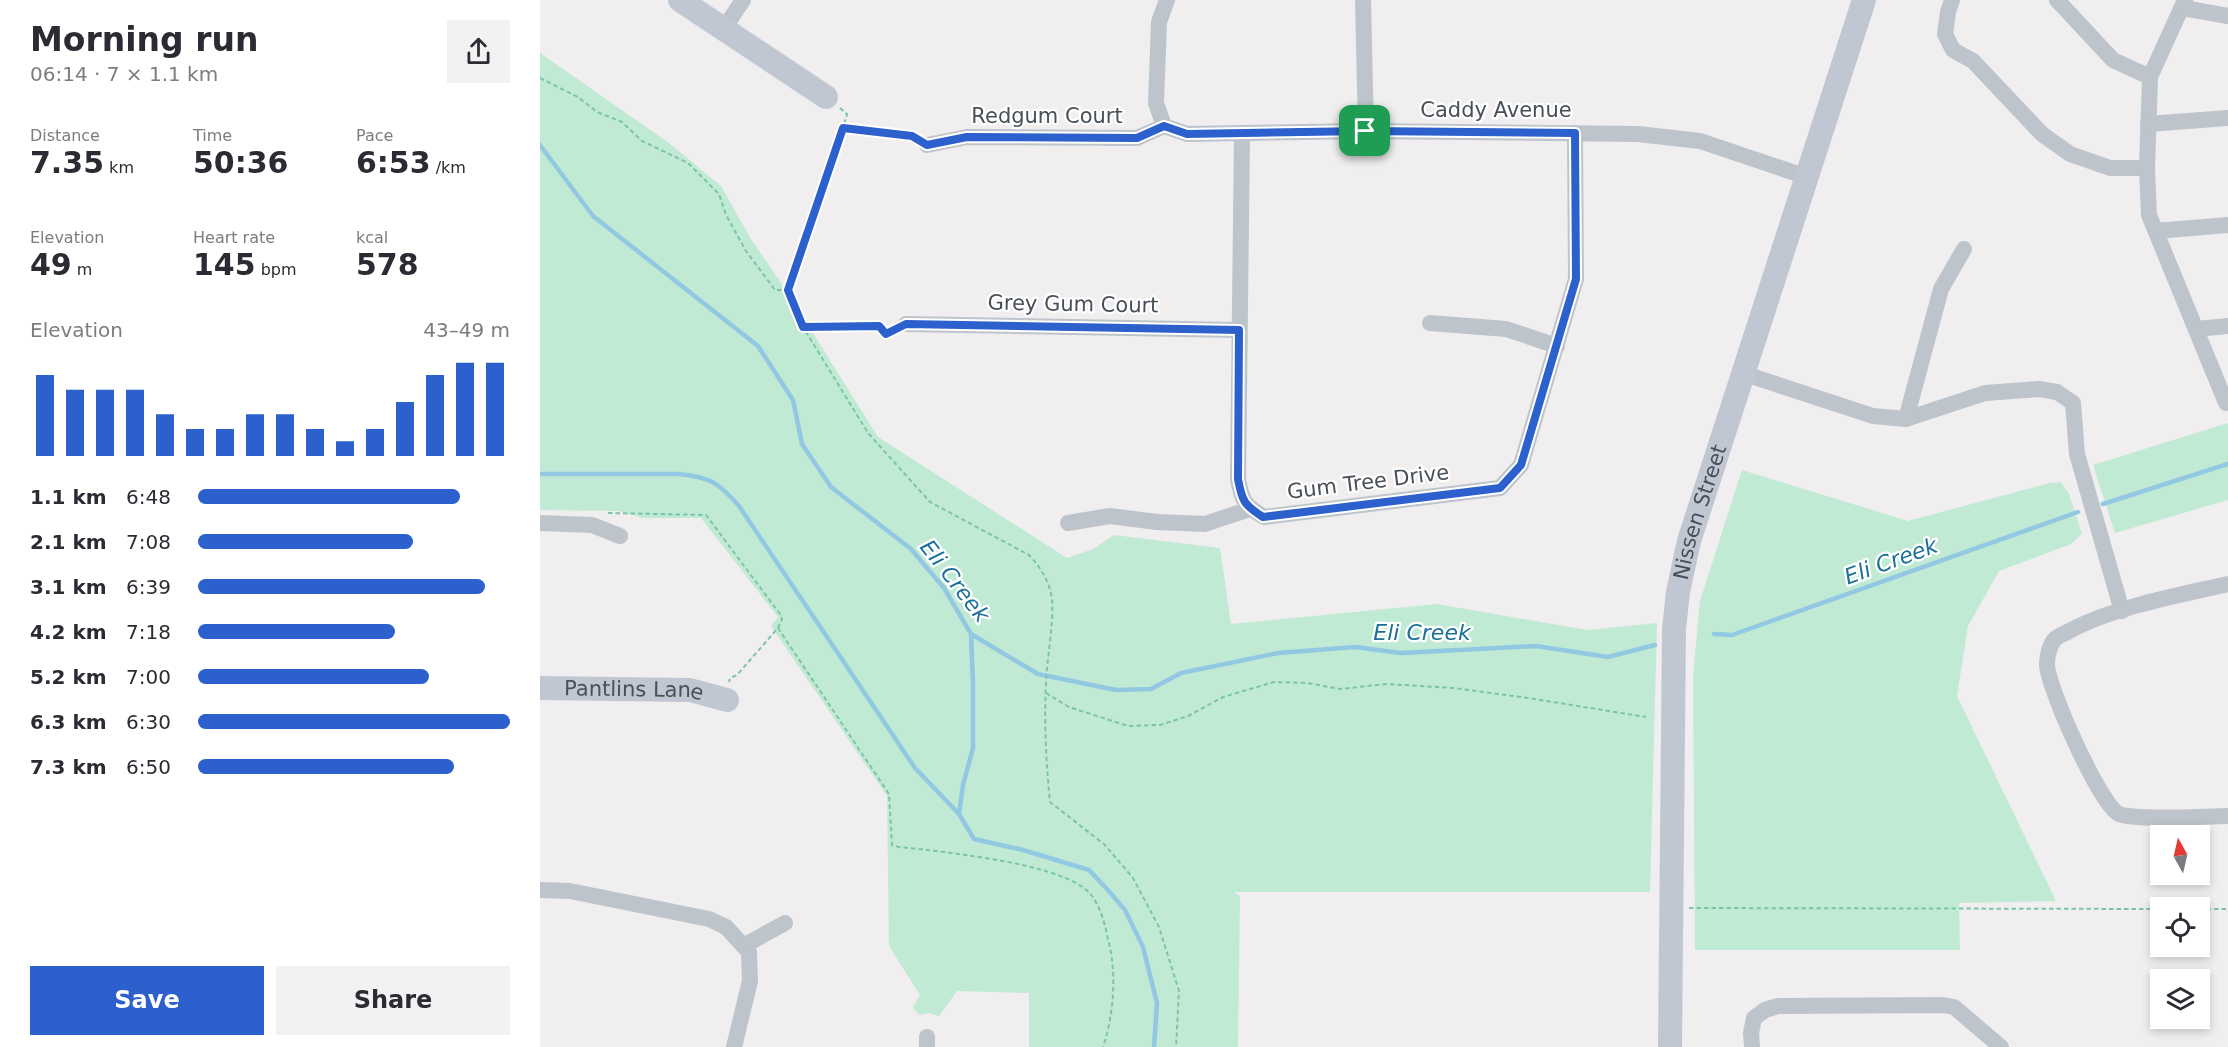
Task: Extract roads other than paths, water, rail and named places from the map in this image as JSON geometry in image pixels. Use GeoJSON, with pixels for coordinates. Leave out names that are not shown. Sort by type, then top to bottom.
{"type":"FeatureCollection","features":[{"type":"Feature","properties":{"kind":"street"},"geometry":{"type":"LineString","coordinates":[[680,0],[826,97]]}},
{"type":"Feature","properties":{"kind":"street"},"geometry":{"type":"LineString","coordinates":[[723,30],[743,0]]}},
{"type":"Feature","properties":{"kind":"street"},"geometry":{"type":"LineString","coordinates":[[1164,126],[1156,103],[1159,22],[1167,0]]}},
{"type":"Feature","properties":{"kind":"street"},"geometry":{"type":"LineString","coordinates":[[1363,0],[1365,131]]}},
{"type":"Feature","properties":{"kind":"street","name":"Nissen Street"},"geometry":{"type":"LineString","coordinates":[[1670,1047],[1673,663],[1677,601],[1689,541],[1864,0]]}},
{"type":"Feature","properties":{"kind":"street"},"geometry":{"type":"LineString","coordinates":[[1952,0],[1945,33],[1953,50],[1973,61],[2042,134],[2070,154],[2110,168],[2147,168]]}},
{"type":"Feature","properties":{"kind":"street"},"geometry":{"type":"LineString","coordinates":[[2057,0],[2113,60],[2150,77]]}},
{"type":"Feature","properties":{"kind":"street"},"geometry":{"type":"LineString","coordinates":[[2226,403],[2149,215],[2147,168],[2150,77],[2184,4],[2228,16]]}},
{"type":"Feature","properties":{"kind":"street"},"geometry":{"type":"LineString","coordinates":[[2148,124],[2228,118]]}},
{"type":"Feature","properties":{"kind":"street","name":"Caddy Avenue"},"geometry":{"type":"LineString","coordinates":[[1164,126],[1187,134],[1365,131],[1638,134],[1700,141],[1807,177]]}},
{"type":"Feature","properties":{"kind":"street","name":"Redgum Court"},"geometry":{"type":"LineString","coordinates":[[927,145],[967,137],[1137,138],[1164,126]]}},
{"type":"Feature","properties":{"kind":"street","name":"Gum Tree Drive"},"geometry":{"type":"LineString","coordinates":[[1250,509],[1263,517],[1500,488],[1521,465],[1576,279],[1575,133]]}},
{"type":"Feature","properties":{"kind":"street"},"geometry":{"type":"LineString","coordinates":[[1068,523],[1110,516],[1157,522],[1205,524],[1250,509],[1242,499],[1238,479],[1242,134]]}},
{"type":"Feature","properties":{"kind":"street"},"geometry":{"type":"LineString","coordinates":[[2156,231],[2228,225]]}},
{"type":"Feature","properties":{"kind":"street"},"geometry":{"type":"LineString","coordinates":[[1906,418],[1941,289],[1964,249]]}},
{"type":"Feature","properties":{"kind":"street","name":"Grey Gum Court"},"geometry":{"type":"LineString","coordinates":[[906,324],[1239,330]]}},
{"type":"Feature","properties":{"kind":"street"},"geometry":{"type":"LineString","coordinates":[[1430,324],[1506,329],[1557,346]]}},
{"type":"Feature","properties":{"kind":"street"},"geometry":{"type":"LineString","coordinates":[[2196,329],[2228,326]]}},
{"type":"Feature","properties":{"kind":"street"},"geometry":{"type":"LineString","coordinates":[[1742,373],[1873,416],[1906,418],[1985,393],[2039,389],[2057,392],[2073,403],[2077,454],[2122,611]]}},
{"type":"Feature","properties":{"kind":"street"},"geometry":{"type":"LineString","coordinates":[[540,523],[592,525],[620,536]]}},
{"type":"Feature","properties":{"kind":"street"},"geometry":{"type":"LineString","coordinates":[[2228,584],[2122,611],[2081,625],[2055,639],[2049,651],[2047,666],[2071,734],[2104,798],[2118,813],[2136,817],[2228,816]]}},
{"type":"Feature","properties":{"kind":"street","name":"Pantlins Lane"},"geometry":{"type":"LineString","coordinates":[[540,688],[690,690],[728,700]]}},
{"type":"Feature","properties":{"kind":"street"},"geometry":{"type":"LineString","coordinates":[[540,890],[570,891],[710,919],[726,927],[749,952],[750,981],[734,1047]]}},
{"type":"Feature","properties":{"kind":"street"},"geometry":{"type":"LineString","coordinates":[[745,945],[784,924]]}},
{"type":"Feature","properties":{"kind":"street"},"geometry":{"type":"LineString","coordinates":[[1752,1047],[1751,1033],[1754,1018],[1778,1005],[1954,1007],[2001,1047]]}},
{"type":"Feature","properties":{"kind":"waterway","name":"Eli Creek"},"geometry":{"type":"LineString","coordinates":[[540,145],[593,216],[758,346],[793,400],[802,444],[831,487],[911,549],[944,588],[971,634],[1038,674],[1116,690],[1151,689],[1181,673],[1278,653],[1355,647],[1401,653],[1536,646],[1608,657],[1655,645]]}},
{"type":"Feature","properties":{"kind":"waterway","name":"Eli Creek"},"geometry":{"type":"LineString","coordinates":[[2103,504],[2228,464]]}},
{"type":"Feature","properties":{"kind":"waterway"},"geometry":{"type":"LineString","coordinates":[[540,474],[679,474],[706,479],[726,492],[739,506],[915,768],[959,814]]}},
{"type":"Feature","properties":{"kind":"waterway","name":"Eli Creek"},"geometry":{"type":"LineString","coordinates":[[1714,634],[1732,635],[2078,512]]}},
{"type":"Feature","properties":{"kind":"waterway"},"geometry":{"type":"LineString","coordinates":[[971,634],[973,748],[963,785],[959,814],[974,839],[1023,850],[1089,870],[1125,910],[1143,947],[1157,1003],[1154,1047]]}}]}
